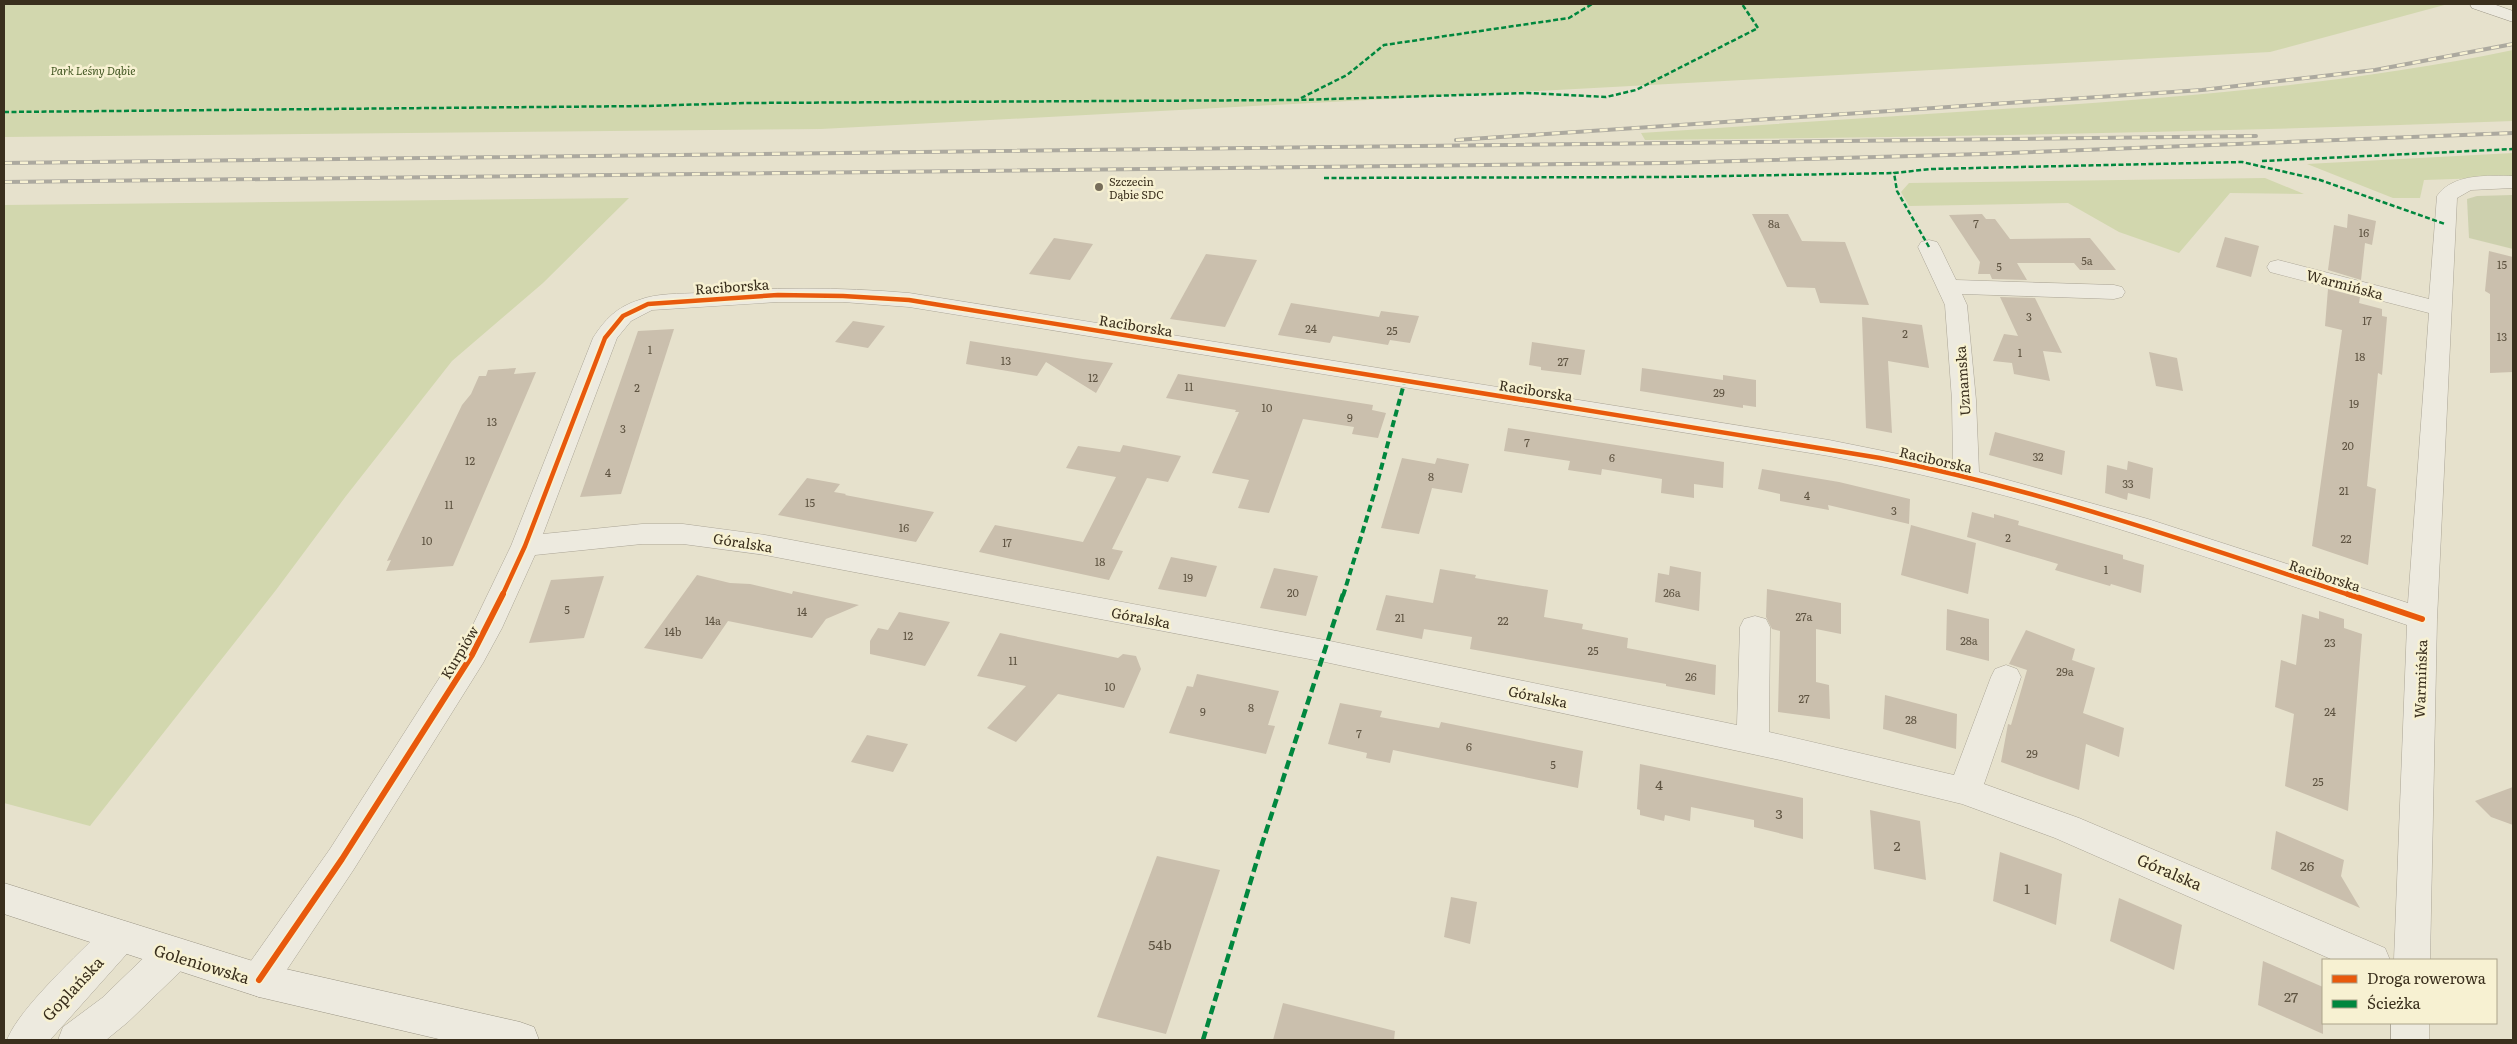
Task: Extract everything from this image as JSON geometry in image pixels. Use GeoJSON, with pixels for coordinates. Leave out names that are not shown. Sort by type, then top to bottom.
{"type":"FeatureCollection","features":[{"type":"Feature","properties":{"kind":"street"},"geometry":{"type":"LineString","coordinates":[[2478,4],[2513,17]]}},
{"type":"Feature","properties":{"kind":"street","name":"Warmińska"},"geometry":{"type":"LineString","coordinates":[[2412,959],[2422,619],[2447,196],[2453,188],[2470,184],[2513,182]]}},
{"type":"Feature","properties":{"kind":"street","name":"Uznamska"},"geometry":{"type":"LineString","coordinates":[[1928,247],[1956,306],[1966,477]]}},
{"type":"Feature","properties":{"kind":"street","name":"Warmińska"},"geometry":{"type":"LineString","coordinates":[[2278,266],[2440,309]]}},
{"type":"Feature","properties":{"kind":"street"},"geometry":{"type":"LineString","coordinates":[[1948,287],[2114,292]]}},
{"type":"Feature","properties":{"kind":"street","name":"Raciborska"},"geometry":{"type":"LineString","coordinates":[[629,311],[648,304],[774,294],[845,294],[908,300],[1829,448],[1966,477],[2064,504],[2238,558],[2422,619]]}},
{"type":"Feature","properties":{"kind":"street","name":"Kurpiów"},"geometry":{"type":"LineString","coordinates":[[260,980],[342,859],[472,655],[492,618],[524,546],[606,338],[613,324],[629,311]]}},
{"type":"Feature","properties":{"kind":"street","name":"Góralska"},"geometry":{"type":"LineString","coordinates":[[524,546],[642,534],[683,534],[757,544],[1325,651],[1753,741],[1965,791],[2076,832],[2370,959]]}},
{"type":"Feature","properties":{"kind":"street"},"geometry":{"type":"LineString","coordinates":[[1753,741],[1755,627]]}},
{"type":"Feature","properties":{"kind":"street"},"geometry":{"type":"LineString","coordinates":[[1965,791],[2006,677]]}},
{"type":"Feature","properties":{"kind":"street","name":"Goleniowska"},"geometry":{"type":"LineString","coordinates":[[4,898],[119,938],[260,980],[520,1040]]}},
{"type":"Feature","properties":{"kind":"street","name":"Goplańska"},"geometry":{"type":"LineString","coordinates":[[26,1040],[119,938]]}},
{"type":"Feature","properties":{"kind":"street"},"geometry":{"type":"LineString","coordinates":[[77,1040],[115,1010],[173,954]]}},
{"type":"Feature","properties":{"kind":"street"},"geometry":{"type":"LineString","coordinates":[[2410,1024],[2410,1040]]}},
{"type":"Feature","properties":{"kind":"green space","name":"Park Leśny Dąbie"},"geometry":{"type":"Polygon","coordinates":[[[4,4],[2448,4],[2270,52],[821,129],[4,137],[4,4]]]}},
{"type":"Feature","properties":{"kind":"green space"},"geometry":{"type":"Polygon","coordinates":[[[2513,50],[2513,121],[2188,131],[1645,140],[1641,133],[2066,105],[2258,89],[2386,72],[2513,50]]]}},
{"type":"Feature","properties":{"kind":"green space"},"geometry":{"type":"Polygon","coordinates":[[[2513,153],[2513,177],[2424,180],[2420,198],[2393,198],[2307,164],[2513,153]]]}},
{"type":"Feature","properties":{"kind":"green space"},"geometry":{"type":"Polygon","coordinates":[[[2265,178],[2304,194],[2230,193],[2179,253],[2119,232],[2068,203],[1909,206],[1901,192],[1909,183],[2265,178]]]}},
{"type":"Feature","properties":{"kind":"green space"},"geometry":{"type":"Polygon","coordinates":[[[2513,195],[2513,249],[2469,238],[2467,199],[2477,196],[2513,195]]]}},
{"type":"Feature","properties":{"kind":"green space"},"geometry":{"type":"Polygon","coordinates":[[[629,198],[543,283],[452,361],[346,496],[276,590],[90,826],[4,803],[4,205],[629,198]]]}},
{"type":"Feature","properties":{"kind":"building"},"geometry":{"type":"Polygon","coordinates":[[[1752,214],[1788,214],[1802,241],[1845,242],[1869,305],[1820,303],[1815,288],[1787,287],[1752,214]]]}},
{"type":"Feature","properties":{"kind":"building"},"geometry":{"type":"Polygon","coordinates":[[[1982,214],[1986,219],[1995,219],[2010,239],[2090,238],[2116,270],[2080,270],[2074,263],[2017,263],[2027,280],[1992,279],[1990,274],[1978,274],[1980,262],[1949,215],[1982,214]]]}},
{"type":"Feature","properties":{"kind":"building"},"geometry":{"type":"Polygon","coordinates":[[[2348,214],[2376,221],[2372,245],[2365,243],[2361,280],[2328,270],[2334,225],[2347,228],[2348,214]]]}},
{"type":"Feature","properties":{"kind":"building"},"geometry":{"type":"Polygon","coordinates":[[[2225,237],[2259,246],[2251,277],[2216,267],[2225,237]]]}},
{"type":"Feature","properties":{"kind":"building"},"geometry":{"type":"Polygon","coordinates":[[[1054,238],[1093,244],[1070,280],[1029,274],[1054,238]]]}},
{"type":"Feature","properties":{"kind":"building"},"geometry":{"type":"Polygon","coordinates":[[[2489,251],[2513,257],[2513,372],[2490,373],[2490,294],[2485,291],[2489,251]]]}},
{"type":"Feature","properties":{"kind":"building"},"geometry":{"type":"Polygon","coordinates":[[[1206,254],[1257,260],[1225,327],[1170,319],[1206,254]]]}},
{"type":"Feature","properties":{"kind":"building"},"geometry":{"type":"Polygon","coordinates":[[[2328,289],[2360,297],[2359,303],[2382,309],[2382,316],[2387,317],[2382,375],[2378,373],[2367,486],[2376,489],[2368,565],[2312,546],[2342,330],[2325,326],[2328,289]]]}},
{"type":"Feature","properties":{"kind":"building"},"geometry":{"type":"Polygon","coordinates":[[[2000,297],[2035,298],[2062,353],[2043,351],[2050,381],[2014,374],[2012,363],[1993,361],[2004,334],[2018,336],[2000,297]]]}},
{"type":"Feature","properties":{"kind":"building"},"geometry":{"type":"Polygon","coordinates":[[[1291,303],[1379,317],[1381,311],[1419,316],[1410,343],[1390,340],[1388,345],[1333,336],[1330,343],[1278,335],[1291,303]]]}},
{"type":"Feature","properties":{"kind":"building"},"geometry":{"type":"Polygon","coordinates":[[[1862,317],[1922,325],[1929,368],[1888,361],[1892,433],[1866,428],[1862,317]]]}},
{"type":"Feature","properties":{"kind":"building"},"geometry":{"type":"Polygon","coordinates":[[[853,321],[885,326],[868,348],[835,342],[853,321]]]}},
{"type":"Feature","properties":{"kind":"building"},"geometry":{"type":"Polygon","coordinates":[[[674,329],[621,494],[580,497],[638,331],[674,329]]]}},
{"type":"Feature","properties":{"kind":"building"},"geometry":{"type":"Polygon","coordinates":[[[970,341],[1113,363],[1096,393],[1046,362],[1037,376],[966,364],[970,341]]]}},
{"type":"Feature","properties":{"kind":"building"},"geometry":{"type":"Polygon","coordinates":[[[1532,342],[1585,350],[1581,375],[1541,370],[1541,367],[1529,365],[1532,342]]]}},
{"type":"Feature","properties":{"kind":"building"},"geometry":{"type":"Polygon","coordinates":[[[2149,352],[2177,358],[2183,391],[2156,386],[2149,352]]]}},
{"type":"Feature","properties":{"kind":"building"},"geometry":{"type":"Polygon","coordinates":[[[516,368],[514,374],[536,372],[453,566],[386,571],[391,560],[387,561],[462,405],[471,394],[479,376],[486,376],[488,370],[516,368]]]}},
{"type":"Feature","properties":{"kind":"building"},"geometry":{"type":"Polygon","coordinates":[[[1642,368],[1723,380],[1723,375],[1756,380],[1756,407],[1743,405],[1743,408],[1640,391],[1642,368]]]}},
{"type":"Feature","properties":{"kind":"building"},"geometry":{"type":"Polygon","coordinates":[[[1178,374],[1373,405],[1372,410],[1386,413],[1378,438],[1352,434],[1354,427],[1303,419],[1269,513],[1238,508],[1249,480],[1212,473],[1239,412],[1166,398],[1178,374]]]}},
{"type":"Feature","properties":{"kind":"building"},"geometry":{"type":"Polygon","coordinates":[[[1508,428],[1724,462],[1723,488],[1694,484],[1694,498],[1661,493],[1662,479],[1602,469],[1601,475],[1568,470],[1570,461],[1504,451],[1508,428]]]}},
{"type":"Feature","properties":{"kind":"building"},"geometry":{"type":"Polygon","coordinates":[[[1995,432],[2065,451],[2062,475],[1989,455],[1995,432]]]}},
{"type":"Feature","properties":{"kind":"building"},"geometry":{"type":"Polygon","coordinates":[[[1123,445],[1181,456],[1168,482],[1147,478],[1112,549],[1123,551],[1109,580],[979,552],[995,525],[1083,542],[1116,477],[1066,468],[1078,446],[1120,452],[1123,445]]]}},
{"type":"Feature","properties":{"kind":"building"},"geometry":{"type":"Polygon","coordinates":[[[1402,458],[1435,464],[1437,458],[1469,464],[1462,493],[1432,488],[1419,534],[1381,528],[1402,458]]]}},
{"type":"Feature","properties":{"kind":"building"},"geometry":{"type":"Polygon","coordinates":[[[2128,461],[2153,468],[2150,499],[2128,493],[2127,500],[2105,493],[2107,465],[2127,470],[2128,461]]]}},
{"type":"Feature","properties":{"kind":"building"},"geometry":{"type":"Polygon","coordinates":[[[1762,469],[1839,482],[1910,499],[1909,524],[1828,505],[1829,510],[1780,501],[1780,494],[1758,489],[1762,469]]]}},
{"type":"Feature","properties":{"kind":"building"},"geometry":{"type":"Polygon","coordinates":[[[807,478],[840,484],[834,492],[845,495],[934,512],[916,542],[778,515],[807,478]]]}},
{"type":"Feature","properties":{"kind":"building"},"geometry":{"type":"Polygon","coordinates":[[[1972,512],[1994,518],[1994,514],[2019,521],[2018,525],[2123,555],[2123,559],[2144,565],[2141,593],[2055,570],[2058,564],[1967,537],[1972,512]]]}},
{"type":"Feature","properties":{"kind":"building"},"geometry":{"type":"Polygon","coordinates":[[[1911,525],[1976,543],[1968,594],[1901,575],[1911,525]]]}},
{"type":"Feature","properties":{"kind":"building"},"geometry":{"type":"Polygon","coordinates":[[[1171,557],[1217,566],[1206,597],[1158,589],[1171,557]]]}},
{"type":"Feature","properties":{"kind":"building"},"geometry":{"type":"Polygon","coordinates":[[[1670,566],[1701,572],[1699,611],[1655,602],[1658,573],[1669,575],[1670,566]]]}},
{"type":"Feature","properties":{"kind":"building"},"geometry":{"type":"Polygon","coordinates":[[[1274,568],[1318,576],[1306,616],[1260,608],[1274,568]]]}},
{"type":"Feature","properties":{"kind":"building"},"geometry":{"type":"Polygon","coordinates":[[[1440,569],[1476,575],[1475,578],[1548,590],[1544,617],[1583,624],[1582,629],[1628,638],[1627,648],[1716,665],[1715,695],[1666,686],[1666,684],[1470,649],[1472,637],[1424,629],[1422,639],[1376,630],[1386,595],[1433,603],[1440,569]]]}},
{"type":"Feature","properties":{"kind":"building"},"geometry":{"type":"Polygon","coordinates":[[[697,575],[730,583],[750,584],[792,594],[793,591],[859,605],[826,619],[812,638],[728,621],[702,659],[644,648],[697,575]]]}},
{"type":"Feature","properties":{"kind":"building"},"geometry":{"type":"Polygon","coordinates":[[[604,576],[584,638],[529,643],[551,580],[604,576]]]}},
{"type":"Feature","properties":{"kind":"building"},"geometry":{"type":"Polygon","coordinates":[[[1767,589],[1841,603],[1841,634],[1816,629],[1816,682],[1829,685],[1830,719],[1778,712],[1780,631],[1772,629],[1766,617],[1767,589]]]}},
{"type":"Feature","properties":{"kind":"building"},"geometry":{"type":"Polygon","coordinates":[[[1947,609],[1989,619],[1989,661],[1946,650],[1947,609]]]}},
{"type":"Feature","properties":{"kind":"building"},"geometry":{"type":"Polygon","coordinates":[[[2319,611],[2344,619],[2344,628],[2362,634],[2348,811],[2285,786],[2294,714],[2275,707],[2281,660],[2296,665],[2302,614],[2319,619],[2319,611]]]}},
{"type":"Feature","properties":{"kind":"building"},"geometry":{"type":"Polygon","coordinates":[[[899,612],[950,622],[925,666],[870,654],[870,641],[878,628],[888,630],[899,612]]]}},
{"type":"Feature","properties":{"kind":"building"},"geometry":{"type":"Polygon","coordinates":[[[2026,630],[2075,649],[2072,660],[2095,668],[2083,713],[2124,728],[2119,757],[2086,744],[2079,790],[2001,762],[2008,724],[2011,725],[2027,670],[2009,664],[2026,630]]]}},
{"type":"Feature","properties":{"kind":"building"},"geometry":{"type":"Polygon","coordinates":[[[1000,633],[1118,658],[1123,654],[1136,656],[1141,669],[1124,708],[1058,694],[1016,742],[987,728],[1026,686],[977,676],[1000,633]]]}},
{"type":"Feature","properties":{"kind":"building"},"geometry":{"type":"Polygon","coordinates":[[[1197,674],[1279,691],[1268,725],[1275,726],[1266,754],[1169,733],[1187,686],[1193,687],[1197,674]]]}},
{"type":"Feature","properties":{"kind":"building"},"geometry":{"type":"Polygon","coordinates":[[[1885,695],[1957,714],[1956,749],[1883,729],[1885,695]]]}},
{"type":"Feature","properties":{"kind":"building"},"geometry":{"type":"Polygon","coordinates":[[[1340,703],[1382,711],[1380,717],[1439,728],[1441,722],[1583,751],[1578,788],[1393,750],[1390,763],[1366,758],[1367,753],[1328,744],[1340,703]]]}},
{"type":"Feature","properties":{"kind":"building"},"geometry":{"type":"Polygon","coordinates":[[[867,735],[908,744],[893,772],[851,762],[867,735]]]}},
{"type":"Feature","properties":{"kind":"building"},"geometry":{"type":"Polygon","coordinates":[[[1640,764],[1803,798],[1803,839],[1754,827],[1754,820],[1691,807],[1690,821],[1665,815],[1664,821],[1640,815],[1640,810],[1637,809],[1640,764]]]}},
{"type":"Feature","properties":{"kind":"building"},"geometry":{"type":"Polygon","coordinates":[[[2513,787],[2513,825],[2491,817],[2475,801],[2513,787]]]}},
{"type":"Feature","properties":{"kind":"building"},"geometry":{"type":"Polygon","coordinates":[[[1870,810],[1920,821],[1926,880],[1874,869],[1870,810]]]}},
{"type":"Feature","properties":{"kind":"building"},"geometry":{"type":"Polygon","coordinates":[[[2276,831],[2344,860],[2341,876],[2360,908],[2271,869],[2276,831]]]}},
{"type":"Feature","properties":{"kind":"building"},"geometry":{"type":"Polygon","coordinates":[[[2000,852],[2062,874],[2056,925],[1993,901],[2000,852]]]}},
{"type":"Feature","properties":{"kind":"building"},"geometry":{"type":"Polygon","coordinates":[[[1157,856],[1220,870],[1166,1034],[1097,1017],[1157,856]]]}},
{"type":"Feature","properties":{"kind":"building"},"geometry":{"type":"Polygon","coordinates":[[[1451,897],[1477,902],[1470,944],[1444,937],[1451,897]]]}},
{"type":"Feature","properties":{"kind":"building"},"geometry":{"type":"Polygon","coordinates":[[[2119,898],[2182,925],[2174,970],[2110,941],[2119,898]]]}},
{"type":"Feature","properties":{"kind":"building"},"geometry":{"type":"Polygon","coordinates":[[[2263,961],[2322,987],[2323,1034],[2258,1005],[2263,961]]]}},
{"type":"Feature","properties":{"kind":"building"},"geometry":{"type":"Polygon","coordinates":[[[1283,1003],[1395,1031],[1394,1040],[1273,1040],[1283,1003]]]}},
{"type":"Feature","properties":{"kind":"railway"},"geometry":{"type":"LineString","coordinates":[[1456,140],[2202,90],[2375,70],[2513,44]]}},
{"type":"Feature","properties":{"kind":"railway"},"geometry":{"type":"LineString","coordinates":[[4,182],[1666,163],[1983,154],[2513,133]]}},
{"type":"Feature","properties":{"kind":"railway"},"geometry":{"type":"LineString","coordinates":[[4,163],[2256,136]]}},
{"type":"Feature","properties":{"kind":"marked path"},"geometry":{"type":"LineString","coordinates":[[1301,98],[1347,75],[1384,45],[1569,18],[1592,4]]}},
{"type":"Feature","properties":{"kind":"marked path"},"geometry":{"type":"LineString","coordinates":[[4,112],[646,106],[745,103],[1297,100],[1528,93],[1606,97],[1636,90],[1758,28],[1742,4]]}},
{"type":"Feature","properties":{"kind":"marked path"},"geometry":{"type":"LineString","coordinates":[[2262,161],[2513,149]]}},
{"type":"Feature","properties":{"kind":"marked path"},"geometry":{"type":"LineString","coordinates":[[1929,247],[1897,191],[1894,173],[1931,169],[2242,162],[2320,180],[2370,196],[2445,224]]}},
{"type":"Feature","properties":{"kind":"marked path"},"geometry":{"type":"LineString","coordinates":[[1324,178],[1669,177],[1894,173]]}},
{"type":"Feature","properties":{"kind":"marked path"},"geometry":{"type":"LineString","coordinates":[[1203,1040],[1261,847],[1375,491],[1405,380]]}},
{"type":"Feature","properties":{"kind":"cycle path"},"geometry":{"type":"LineString","coordinates":[[259,980],[342,859],[472,655],[487,628],[525,546],[605,338],[613,325],[623,316],[648,304],[778,295],[876,297],[909,300],[1829,448],[1898,461],[2024,492],[2195,544],[2422,619]]}},
{"type":"Feature","properties":{"kind":"place","name":"Szczecin Dąbie SDC"},"geometry":{"type":"Point","coordinates":[1099,187]}}]}
